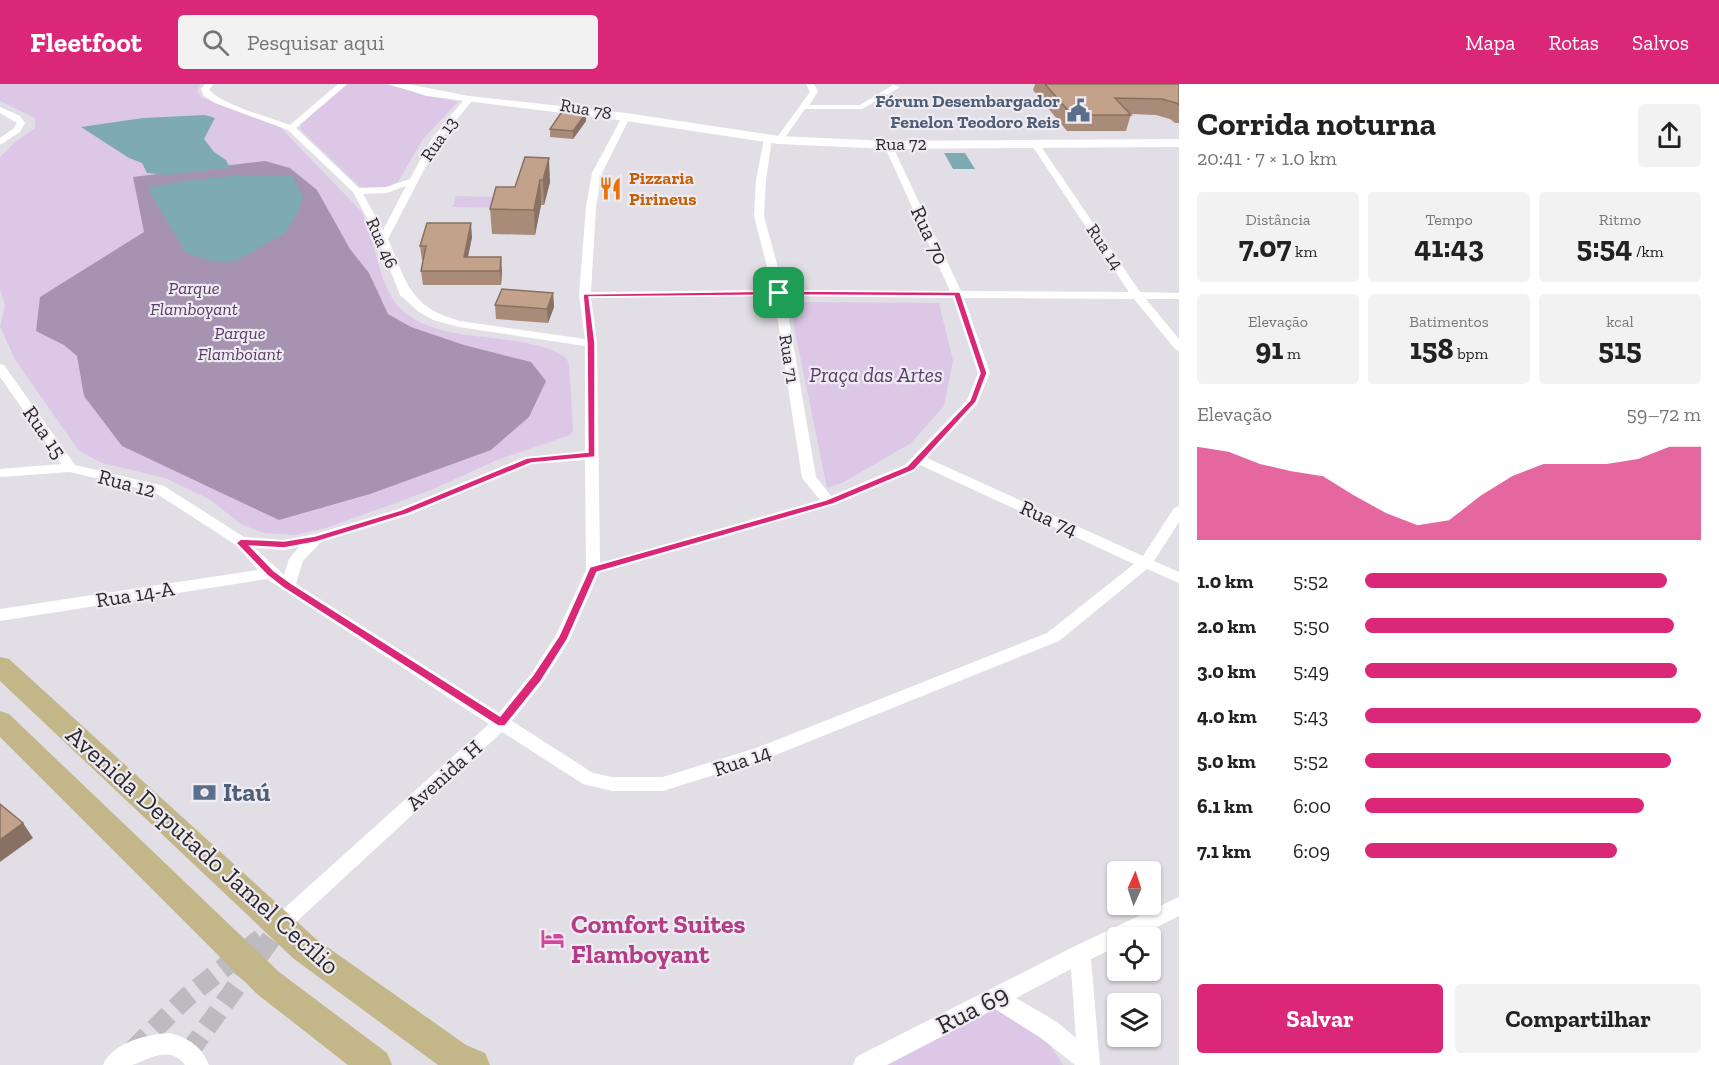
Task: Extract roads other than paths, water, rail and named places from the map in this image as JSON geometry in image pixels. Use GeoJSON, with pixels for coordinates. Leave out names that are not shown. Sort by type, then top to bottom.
{"type":"FeatureCollection","features":[{"type":"Feature","properties":{"kind":"main road","name":"Rua 78"},"geometry":{"type":"LineString","coordinates":[[394,84],[427,93],[469,99],[626,117]]}},
{"type":"Feature","properties":{"kind":"main road","name":"Rua 78"},"geometry":{"type":"LineString","coordinates":[[421,84],[607,110],[626,117]]}},
{"type":"Feature","properties":{"kind":"main road","name":"Rua 72"},"geometry":{"type":"LineString","coordinates":[[626,117],[774,139],[888,145],[1179,143]]}},
{"type":"Feature","properties":{"kind":"main road","name":"Avenida Deputado Jamel Cecílio"},"geometry":{"type":"LineString","coordinates":[[0,666],[278,918],[305,949],[453,1057],[472,1065]]}},
{"type":"Feature","properties":{"kind":"main road","name":"Avenida Deputado Jamel Cecílio"},"geometry":{"type":"LineString","coordinates":[[1,725],[268,983],[375,1065]]}},
{"type":"Feature","properties":{"kind":"street","name":"Rua 46"},"geometry":{"type":"LineString","coordinates":[[210,84],[205,90],[218,101],[291,128],[357,191],[383,239],[406,295],[437,318],[459,324],[591,343]]}},
{"type":"Feature","properties":{"kind":"street"},"geometry":{"type":"LineString","coordinates":[[291,128],[343,84]]}},
{"type":"Feature","properties":{"kind":"street"},"geometry":{"type":"LineString","coordinates":[[774,139],[804,107],[814,92],[810,84]]}},
{"type":"Feature","properties":{"kind":"street"},"geometry":{"type":"LineString","coordinates":[[804,107],[862,107],[896,87]]}},
{"type":"Feature","properties":{"kind":"street","name":"Rua 13"},"geometry":{"type":"LineString","coordinates":[[383,239],[435,140],[469,99]]}},
{"type":"Feature","properties":{"kind":"street"},"geometry":{"type":"LineString","coordinates":[[0,110],[21,123],[17,130],[0,142]]}},
{"type":"Feature","properties":{"kind":"street","name":"Avenida H"},"geometry":{"type":"LineString","coordinates":[[278,918],[501,723],[537,678],[563,637],[593,570],[591,343],[585,295],[591,207],[597,173],[626,117]]}},
{"type":"Feature","properties":{"kind":"street","name":"Rua 71"},"geometry":{"type":"LineString","coordinates":[[774,139],[761,180],[759,216],[779,293],[808,478],[830,502]]}},
{"type":"Feature","properties":{"kind":"street","name":"Rua 14"},"geometry":{"type":"LineString","coordinates":[[1035,144],[1138,297],[1179,347]]}},
{"type":"Feature","properties":{"kind":"street","name":"Rua 70"},"geometry":{"type":"LineString","coordinates":[[593,570],[830,502],[910,468],[974,401],[984,373],[957,294],[888,145]]}},
{"type":"Feature","properties":{"kind":"street","name":"Rua 13"},"geometry":{"type":"LineString","coordinates":[[357,191],[387,190],[412,181]]}},
{"type":"Feature","properties":{"kind":"street"},"geometry":{"type":"LineString","coordinates":[[585,295],[779,293],[1179,296]]}},
{"type":"Feature","properties":{"kind":"street","name":"Rua 15"},"geometry":{"type":"LineString","coordinates":[[0,368],[70,468]]}},
{"type":"Feature","properties":{"kind":"street"},"geometry":{"type":"LineString","coordinates":[[241,543],[284,545],[316,539],[404,512],[530,460],[592,455]]}},
{"type":"Feature","properties":{"kind":"street","name":"Rua 74"},"geometry":{"type":"LineString","coordinates":[[919,460],[1179,578]]}},
{"type":"Feature","properties":{"kind":"street","name":"Rua 12"},"geometry":{"type":"LineString","coordinates":[[0,473],[70,468],[159,489],[241,543]]}},
{"type":"Feature","properties":{"kind":"street","name":"Rua 14"},"geometry":{"type":"LineString","coordinates":[[270,573],[589,779],[612,784],[663,784],[762,753],[1053,637],[1146,562],[1179,511]]}},
{"type":"Feature","properties":{"kind":"street"},"geometry":{"type":"LineString","coordinates":[[288,586],[296,559],[316,539]]}},
{"type":"Feature","properties":{"kind":"street"},"geometry":{"type":"LineString","coordinates":[[241,543],[270,573]]}},
{"type":"Feature","properties":{"kind":"street","name":"Rua 14-A"},"geometry":{"type":"LineString","coordinates":[[0,615],[270,573]]}},
{"type":"Feature","properties":{"kind":"street","name":"Rua 69"},"geometry":{"type":"LineString","coordinates":[[864,1065],[1179,906]]}},
{"type":"Feature","properties":{"kind":"street"},"geometry":{"type":"LineString","coordinates":[[1080,954],[1088,1063]]}},
{"type":"Feature","properties":{"kind":"street"},"geometry":{"type":"LineString","coordinates":[[995,998],[1050,1030],[1088,1063]]}},
{"type":"Feature","properties":{"kind":"street"},"geometry":{"type":"LineString","coordinates":[[114,1065],[132,1052],[153,1044],[172,1044],[189,1052],[198,1065]]}},
{"type":"Feature","properties":{"kind":"water"},"geometry":{"type":"Polygon","coordinates":[[[205,115],[215,118],[204,139],[214,152],[226,160],[230,168],[167,175],[147,173],[142,163],[129,158],[81,127],[143,118],[205,115]]]}},
{"type":"Feature","properties":{"kind":"water"},"geometry":{"type":"Polygon","coordinates":[[[944,153],[965,153],[975,169],[953,169],[944,153]]]}},
{"type":"Feature","properties":{"kind":"water"},"geometry":{"type":"Polygon","coordinates":[[[242,175],[293,176],[303,197],[297,214],[284,234],[234,262],[215,262],[186,253],[149,191],[150,187],[242,175]]]}},
{"type":"Feature","properties":{"kind":"tunnel"},"geometry":{"type":"LineString","coordinates":[[133,1050],[188,996],[283,921]]}},
{"type":"Feature","properties":{"kind":"tunnel"},"geometry":{"type":"LineString","coordinates":[[189,1052],[273,936]]}},
{"type":"Feature","properties":{"kind":"place","name":"Fórum Desembargador Fenelon Teodoro Reis"},"geometry":{"type":"Point","coordinates":[1078,111]}},
{"type":"Feature","properties":{"kind":"place","name":"Pizzaria Pirineus"},"geometry":{"type":"Point","coordinates":[611,188]}},
{"type":"Feature","properties":{"kind":"place","name":"Itaú"},"geometry":{"type":"Point","coordinates":[205,792]}},
{"type":"Feature","properties":{"kind":"place","name":"Comfort Suites Flamboyant"},"geometry":{"type":"Point","coordinates":[553,939]}},
{"type":"Feature","properties":{"kind":"park label","name":"Parque Flamboyant"},"geometry":{"type":"Point","coordinates":[194,298]}},
{"type":"Feature","properties":{"kind":"park label","name":"Parque Flamboiant"},"geometry":{"type":"Point","coordinates":[240,343]}},
{"type":"Feature","properties":{"kind":"park label","name":"Praça das Artes"},"geometry":{"type":"Point","coordinates":[876,374]}}]}
